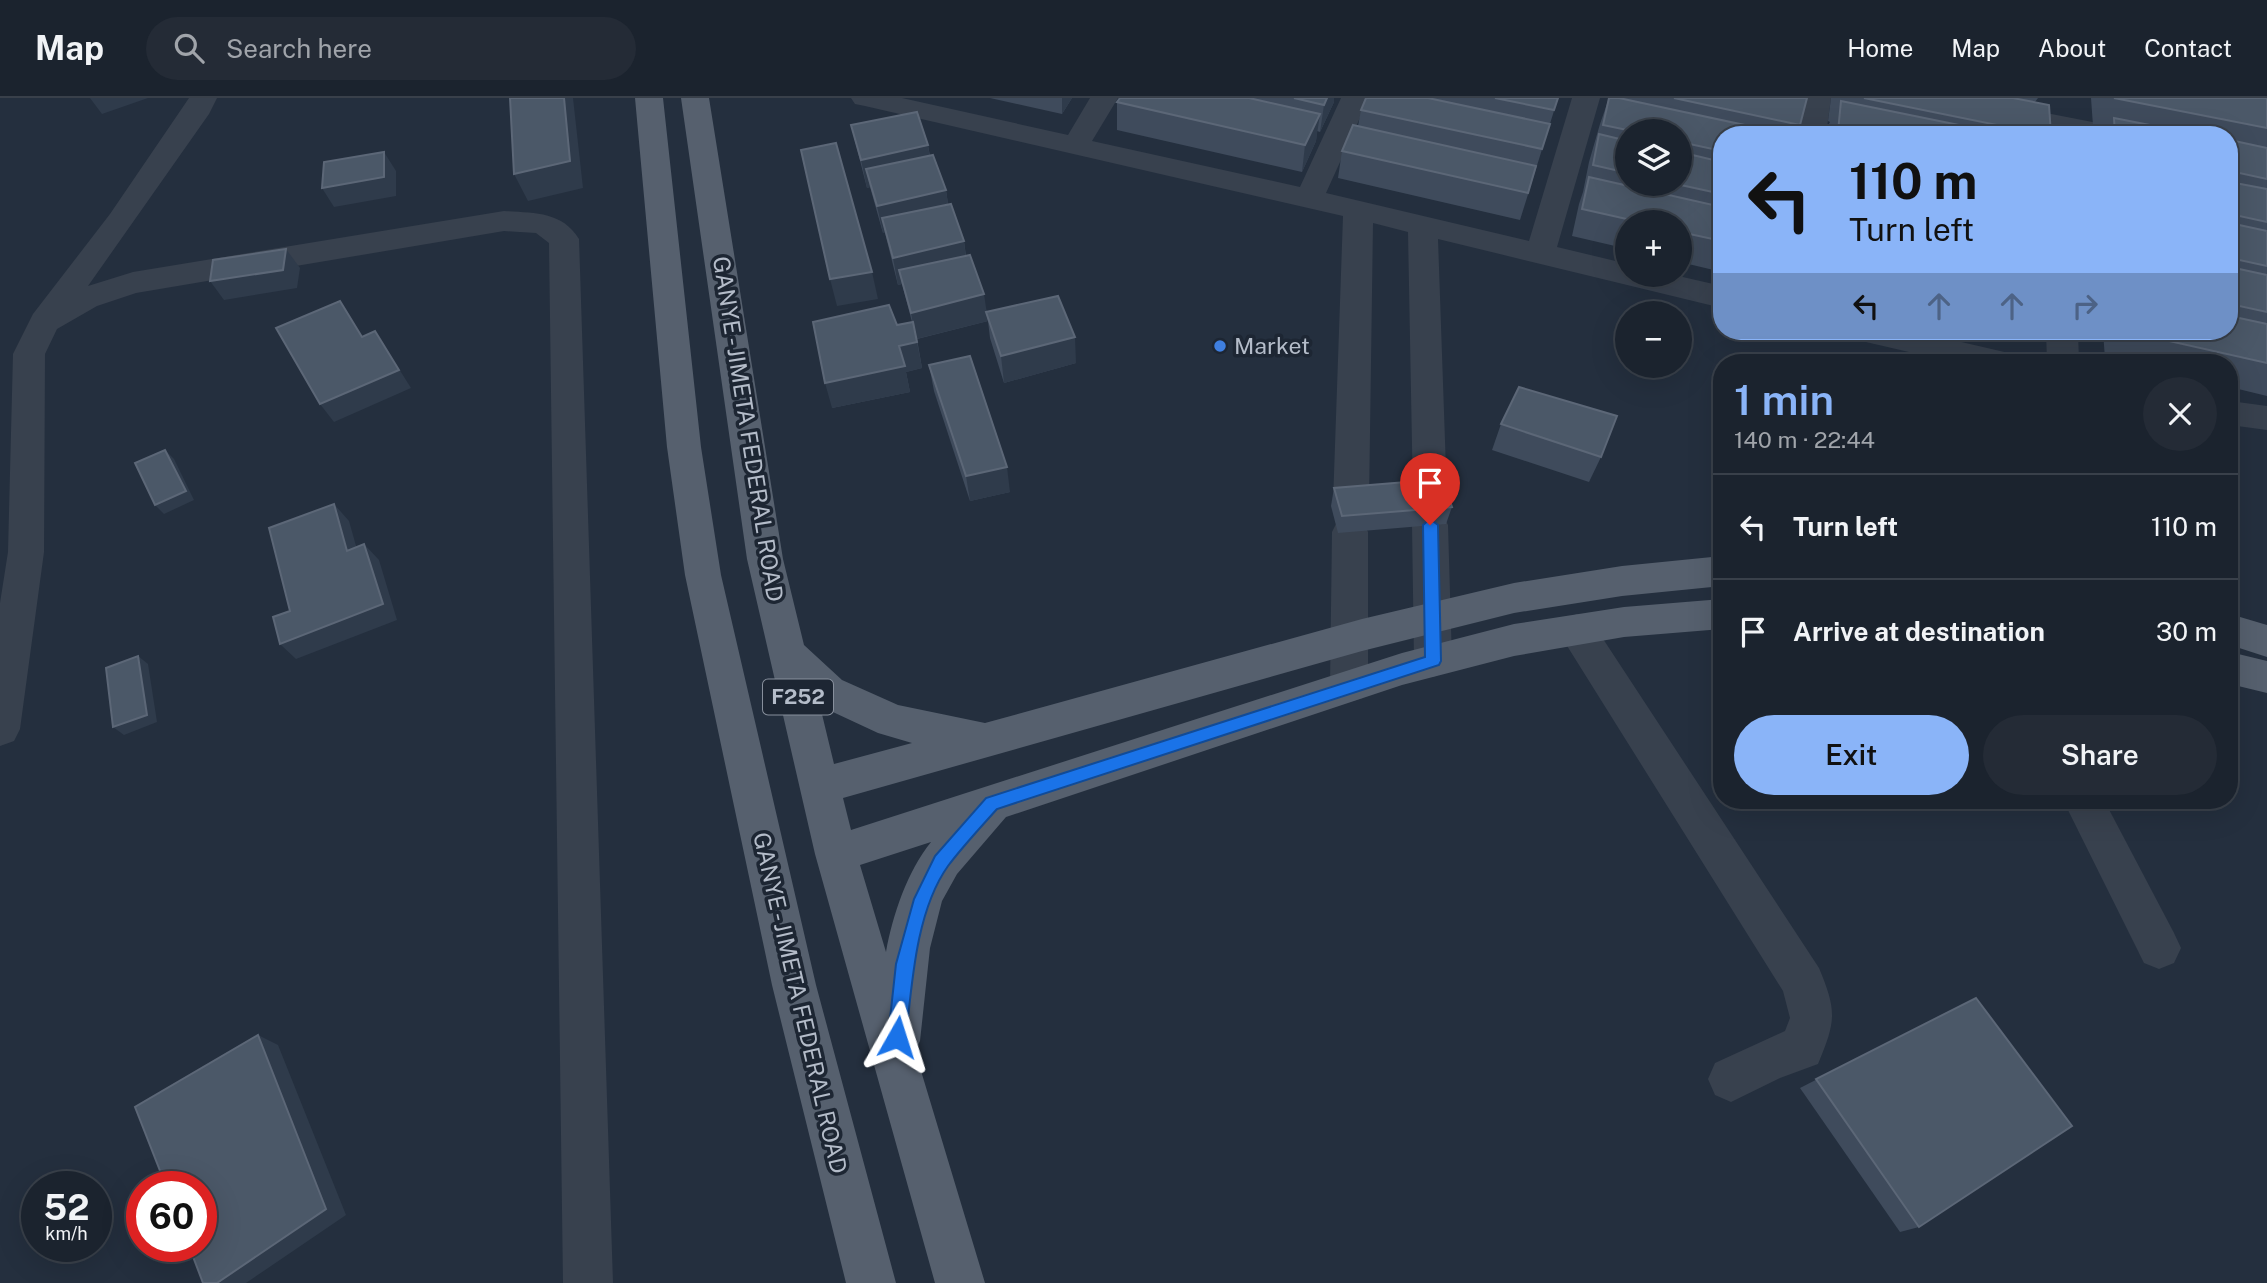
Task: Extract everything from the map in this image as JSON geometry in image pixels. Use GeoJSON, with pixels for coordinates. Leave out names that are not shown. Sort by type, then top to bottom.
{"type":"FeatureCollection","features":[{"type":"Feature","properties":{"kind":"main road","name":"GANYE - JIMETA FEDERAL ROAD"},"geometry":{"type":"LineString","coordinates":[[649,98],[690,497],[714,633],[754,805],[766,873],[817,1083],[870,1282]]}},
{"type":"Feature","properties":{"kind":"main road","name":"GANYE - JIMETA FEDERAL ROAD"},"geometry":{"type":"LineString","coordinates":[[695,98],[765,559],[836,854],[960,1283]]}},
{"type":"Feature","properties":{"kind":"main road"},"geometry":{"type":"LineString","coordinates":[[820,786],[1348,639],[1514,598],[1622,580],[1713,573]]}},
{"type":"Feature","properties":{"kind":"main road"},"geometry":{"type":"LineString","coordinates":[[836,854],[1433,661],[1514,640],[1625,622],[1713,615]]}},
{"type":"Feature","properties":{"kind":"main road"},"geometry":{"type":"LineString","coordinates":[[2238,632],[2267,641]]}},
{"type":"Feature","properties":{"kind":"main road"},"geometry":{"type":"LineString","coordinates":[[788,653],[828,692],[891,722],[940,733],[993,738]]}},
{"type":"Feature","properties":{"kind":"main road"},"geometry":{"type":"LineString","coordinates":[[2238,670],[2267,677]]}},
{"type":"Feature","properties":{"kind":"main road"},"geometry":{"type":"LineString","coordinates":[[894,1061],[905,964],[923,899],[941,861],[992,803]]}},
{"type":"Feature","properties":{"kind":"lane"},"geometry":{"type":"LineString","coordinates":[[0,729],[26,552],[29,354],[44,322],[121,221],[195,114],[203,98]]}},
{"type":"Feature","properties":{"kind":"lane"},"geometry":{"type":"LineString","coordinates":[[865,98],[1358,210],[1713,295]]}},
{"type":"Feature","properties":{"kind":"lane"},"geometry":{"type":"LineString","coordinates":[[1074,146],[1104,98]]}},
{"type":"Feature","properties":{"kind":"lane"},"geometry":{"type":"LineString","coordinates":[[1309,199],[1355,98]]}},
{"type":"Feature","properties":{"kind":"lane"},"geometry":{"type":"LineString","coordinates":[[1540,254],[1586,98]]}},
{"type":"Feature","properties":{"kind":"lane"},"geometry":{"type":"LineString","coordinates":[[1813,126],[1817,98]]}},
{"type":"Feature","properties":{"kind":"lane"},"geometry":{"type":"LineString","coordinates":[[1926,98],[2059,119],[2083,126]]}},
{"type":"Feature","properties":{"kind":"lane"},"geometry":{"type":"LineString","coordinates":[[1349,686],[1350,518],[1358,210]]}},
{"type":"Feature","properties":{"kind":"lane"},"geometry":{"type":"LineString","coordinates":[[44,322],[86,298],[133,283],[504,222],[543,223],[564,239],[588,1283]]}},
{"type":"Feature","properties":{"kind":"lane"},"geometry":{"type":"LineString","coordinates":[[1423,227],[1433,661]]}},
{"type":"Feature","properties":{"kind":"lane"},"geometry":{"type":"LineString","coordinates":[[1904,340],[1966,354]]}},
{"type":"Feature","properties":{"kind":"lane"},"geometry":{"type":"LineString","coordinates":[[2238,414],[2267,418]]}},
{"type":"Feature","properties":{"kind":"lane"},"geometry":{"type":"LineString","coordinates":[[1577,630],[1803,983],[1812,1018],[1802,1048],[1770,1059],[1731,1079]]}},
{"type":"Feature","properties":{"kind":"lane"},"geometry":{"type":"LineString","coordinates":[[2088,809],[2159,948]]}},
{"type":"Feature","properties":{"kind":"building"},"geometry":{"type":"Polygon","coordinates":[[[510,98],[564,98],[570,161],[514,174],[510,98]]]}},
{"type":"Feature","properties":{"kind":"building"},"geometry":{"type":"Polygon","coordinates":[[[1120,98],[1249,98],[1320,114],[1305,145],[1117,102],[1120,98]]]}},
{"type":"Feature","properties":{"kind":"building"},"geometry":{"type":"Polygon","coordinates":[[[1294,98],[1327,98],[1324,105],[1294,98]]]}},
{"type":"Feature","properties":{"kind":"building"},"geometry":{"type":"Polygon","coordinates":[[[1366,98],[1428,98],[1550,124],[1542,149],[1361,110],[1366,98]]]}},
{"type":"Feature","properties":{"kind":"building"},"geometry":{"type":"Polygon","coordinates":[[[1495,98],[1558,98],[1554,110],[1495,98]]]}},
{"type":"Feature","properties":{"kind":"building"},"geometry":{"type":"Polygon","coordinates":[[[1609,98],[1749,126],[1713,126],[1713,149],[1692,145],[1692,119],[1615,119],[1615,127],[1603,125],[1609,98]]]}},
{"type":"Feature","properties":{"kind":"building"},"geometry":{"type":"Polygon","coordinates":[[[1674,98],[1807,98],[1800,125],[1674,98]]]}},
{"type":"Feature","properties":{"kind":"building"},"geometry":{"type":"Polygon","coordinates":[[[1864,98],[2013,98],[2049,105],[2050,126],[2002,126],[1864,98]]]}},
{"type":"Feature","properties":{"kind":"building"},"geometry":{"type":"Polygon","coordinates":[[[2114,98],[2267,98],[2267,128],[2114,98]]]}},
{"type":"Feature","properties":{"kind":"building"},"geometry":{"type":"Polygon","coordinates":[[[1841,101],[1964,126],[1839,126],[1841,101]]]}},
{"type":"Feature","properties":{"kind":"building"},"geometry":{"type":"Polygon","coordinates":[[[917,112],[928,145],[861,160],[851,125],[917,112]]]}},
{"type":"Feature","properties":{"kind":"building"},"geometry":{"type":"Polygon","coordinates":[[[2114,118],[2155,126],[2114,126],[2114,118]]]}},
{"type":"Feature","properties":{"kind":"building"},"geometry":{"type":"Polygon","coordinates":[[[1353,125],[1536,166],[1528,193],[1342,151],[1353,125]]]}},
{"type":"Feature","properties":{"kind":"building"},"geometry":{"type":"Polygon","coordinates":[[[1599,134],[1615,138],[1615,170],[1593,165],[1599,134]]]}},
{"type":"Feature","properties":{"kind":"building"},"geometry":{"type":"Polygon","coordinates":[[[2238,142],[2267,148],[2267,179],[2238,173],[2238,142]]]}},
{"type":"Feature","properties":{"kind":"building"},"geometry":{"type":"Polygon","coordinates":[[[836,143],[872,272],[830,279],[801,150],[836,143]]]}},
{"type":"Feature","properties":{"kind":"building"},"geometry":{"type":"Polygon","coordinates":[[[384,152],[384,177],[322,188],[324,162],[384,152]]]}},
{"type":"Feature","properties":{"kind":"building"},"geometry":{"type":"Polygon","coordinates":[[[933,155],[946,190],[877,206],[866,169],[933,155]]]}},
{"type":"Feature","properties":{"kind":"building"},"geometry":{"type":"Polygon","coordinates":[[[1692,155],[1713,160],[1713,192],[1692,187],[1692,155]]]}},
{"type":"Feature","properties":{"kind":"building"},"geometry":{"type":"Polygon","coordinates":[[[1589,177],[1615,183],[1615,196],[1673,196],[1713,205],[1713,239],[1692,235],[1692,210],[1615,210],[1615,216],[1582,209],[1589,177]]]}},
{"type":"Feature","properties":{"kind":"building"},"geometry":{"type":"Polygon","coordinates":[[[2238,184],[2267,189],[2267,222],[2238,216],[2238,184]]]}},
{"type":"Feature","properties":{"kind":"building"},"geometry":{"type":"Polygon","coordinates":[[[951,204],[964,241],[893,258],[882,218],[951,204]]]}},
{"type":"Feature","properties":{"kind":"building"},"geometry":{"type":"Polygon","coordinates":[[[2238,225],[2267,231],[2267,266],[2238,260],[2238,225]]]}},
{"type":"Feature","properties":{"kind":"building"},"geometry":{"type":"Polygon","coordinates":[[[286,249],[283,270],[210,281],[213,260],[286,249]]]}},
{"type":"Feature","properties":{"kind":"building"},"geometry":{"type":"Polygon","coordinates":[[[970,255],[984,294],[911,313],[899,270],[970,255]]]}},
{"type":"Feature","properties":{"kind":"building"},"geometry":{"type":"Polygon","coordinates":[[[2238,269],[2267,275],[2267,312],[2238,306],[2238,269]]]}},
{"type":"Feature","properties":{"kind":"building"},"geometry":{"type":"Polygon","coordinates":[[[1058,296],[1075,337],[1001,356],[986,312],[1058,296]]]}},
{"type":"Feature","properties":{"kind":"building"},"geometry":{"type":"Polygon","coordinates":[[[340,301],[362,337],[375,331],[399,370],[320,404],[276,328],[340,301]]]}},
{"type":"Feature","properties":{"kind":"building"},"geometry":{"type":"Polygon","coordinates":[[[889,305],[897,325],[913,322],[917,342],[899,346],[905,366],[825,383],[813,322],[889,305]]]}},
{"type":"Feature","properties":{"kind":"building"},"geometry":{"type":"Polygon","coordinates":[[[2238,318],[2267,324],[2267,363],[2238,356],[2238,354],[2165,340],[2238,340],[2238,318]]]}},
{"type":"Feature","properties":{"kind":"building"},"geometry":{"type":"Polygon","coordinates":[[[970,356],[1007,467],[966,476],[929,365],[970,356]]]}},
{"type":"Feature","properties":{"kind":"building"},"geometry":{"type":"Polygon","coordinates":[[[1519,387],[1617,416],[1601,457],[1501,424],[1519,387]]]}},
{"type":"Feature","properties":{"kind":"building"},"geometry":{"type":"Polygon","coordinates":[[[165,450],[186,491],[155,505],[135,463],[165,450]]]}},
{"type":"Feature","properties":{"kind":"building"},"geometry":{"type":"Polygon","coordinates":[[[1443,479],[1452,507],[1342,516],[1334,488],[1443,479]]]}},
{"type":"Feature","properties":{"kind":"building"},"geometry":{"type":"Polygon","coordinates":[[[334,504],[347,551],[364,544],[383,604],[280,644],[273,617],[290,611],[269,528],[334,504]]]}},
{"type":"Feature","properties":{"kind":"building"},"geometry":{"type":"Polygon","coordinates":[[[138,656],[147,715],[113,727],[106,668],[138,656]]]}},
{"type":"Feature","properties":{"kind":"building"},"geometry":{"type":"Polygon","coordinates":[[[1976,998],[2072,1126],[1919,1227],[1816,1079],[1976,998]]]}},
{"type":"Feature","properties":{"kind":"building"},"geometry":{"type":"Polygon","coordinates":[[[258,1035],[326,1209],[217,1283],[203,1283],[195,1262],[217,1262],[217,1171],[160,1171],[135,1107],[258,1035]]]}},
{"type":"Feature","properties":{"kind":"place","name":"Market"},"geometry":{"type":"Point","coordinates":[1220,346]}},
{"type":"Feature","properties":{"kind":"route"},"geometry":{"type":"LineString","coordinates":[[897,1037],[905,964],[923,899],[941,861],[992,803],[1433,661],[1430,525]]}}]}
